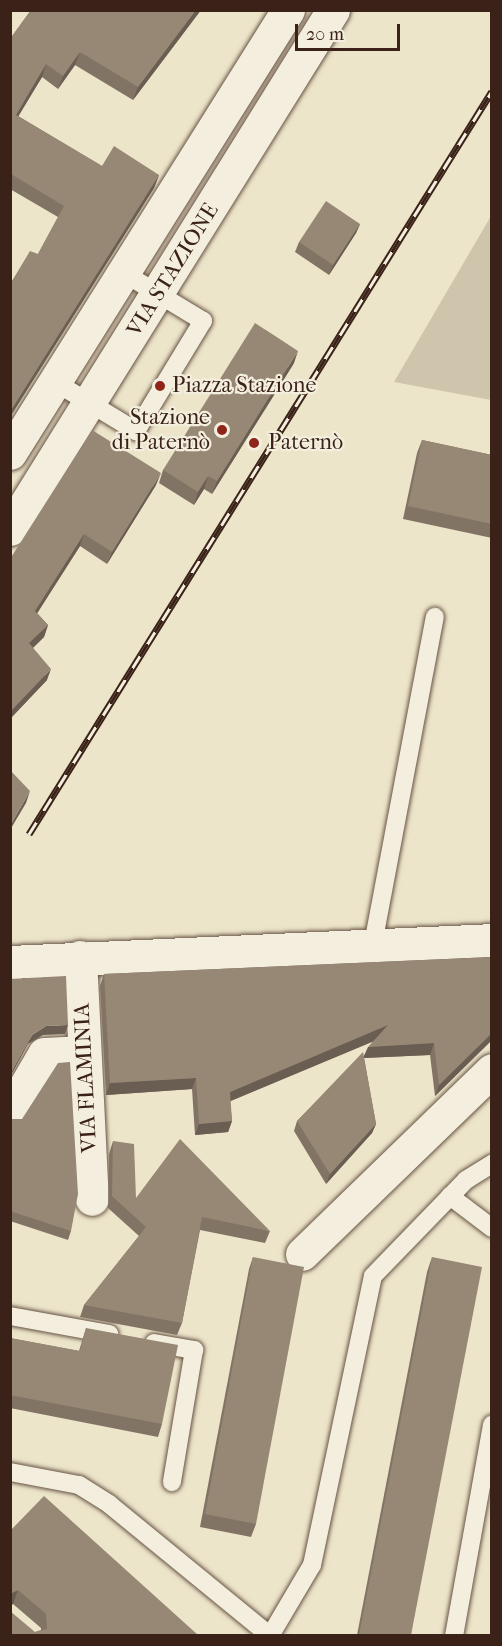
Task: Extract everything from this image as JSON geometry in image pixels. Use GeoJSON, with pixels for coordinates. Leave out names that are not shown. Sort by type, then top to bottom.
{"type":"FeatureCollection","features":[{"type":"Feature","properties":{"kind":"street","name":"VIA STAZIONE"},"geometry":{"type":"LineString","coordinates":[[10,453],[288,10]]}},
{"type":"Feature","properties":{"kind":"street","name":"VIA STAZIONE"},"geometry":{"type":"LineString","coordinates":[[10,529],[333,10]]}},
{"type":"Feature","properties":{"kind":"street"},"geometry":{"type":"LineString","coordinates":[[10,948],[148,951],[492,940]]}},
{"type":"Feature","properties":{"kind":"street"},"geometry":{"type":"LineString","coordinates":[[10,962],[148,951]]}},
{"type":"Feature","properties":{"kind":"street","name":"VIA FLAMINIA"},"geometry":{"type":"LineString","coordinates":[[80,957],[92,1199]]}},
{"type":"Feature","properties":{"kind":"street"},"geometry":{"type":"LineString","coordinates":[[10,1112],[45,1054],[84,1052]]}},
{"type":"Feature","properties":{"kind":"street"},"geometry":{"type":"LineString","coordinates":[[302,1254],[492,1070]]}},
{"type":"Feature","properties":{"kind":"lane"},"geometry":{"type":"LineString","coordinates":[[54,382],[136,431],[203,321],[122,272]]}},
{"type":"Feature","properties":{"kind":"lane"},"geometry":{"type":"LineString","coordinates":[[373,944],[435,617]]}},
{"type":"Feature","properties":{"kind":"lane"},"geometry":{"type":"LineString","coordinates":[[10,1472],[79,1485],[109,1504],[270,1635],[312,1565],[373,1276],[450,1196],[492,1164]]}},
{"type":"Feature","properties":{"kind":"lane"},"geometry":{"type":"LineString","coordinates":[[450,1196],[492,1228]]}},
{"type":"Feature","properties":{"kind":"lane"},"geometry":{"type":"LineString","coordinates":[[10,1316],[194,1350],[172,1482]]}},
{"type":"Feature","properties":{"kind":"lane"},"geometry":{"type":"LineString","coordinates":[[454,1635],[492,1424]]}},
{"type":"Feature","properties":{"kind":"shaded area"},"geometry":{"type":"Polygon","coordinates":[[[491,216],[491,400],[394,382],[491,216]]]}},
{"type":"Feature","properties":{"kind":"building"},"geometry":{"type":"Polygon","coordinates":[[[31,10],[196,10],[138,87],[80,52],[63,76],[46,64],[16,115],[102,166],[114,146],[159,175],[10,412],[10,280],[12,281],[30,251],[38,254],[64,206],[10,174],[10,39],[31,10]]]}},
{"type":"Feature","properties":{"kind":"building"},"geometry":{"type":"Polygon","coordinates":[[[326,201],[360,224],[333,265],[299,242],[326,201]]]}},
{"type":"Feature","properties":{"kind":"building","name":"Stazione di Paternò"},"geometry":{"type":"Polygon","coordinates":[[[255,323],[298,351],[217,481],[208,476],[198,492],[163,470],[255,323]]]}},
{"type":"Feature","properties":{"kind":"building"},"geometry":{"type":"Polygon","coordinates":[[[92,430],[161,473],[112,552],[84,534],[35,611],[48,625],[29,643],[51,669],[10,712],[10,559],[92,430]]]}},
{"type":"Feature","properties":{"kind":"building"},"geometry":{"type":"Polygon","coordinates":[[[422,440],[492,455],[492,524],[408,506],[422,440]]]}},
{"type":"Feature","properties":{"kind":"building"},"geometry":{"type":"Polygon","coordinates":[[[10,770],[30,791],[10,826],[10,770]]]}},
{"type":"Feature","properties":{"kind":"building"},"geometry":{"type":"Polygon","coordinates":[[[492,957],[492,1033],[439,1085],[434,1043],[368,1047],[388,1025],[230,1092],[232,1121],[199,1124],[196,1078],[110,1083],[104,974],[492,957]]]}},
{"type":"Feature","properties":{"kind":"building"},"geometry":{"type":"Polygon","coordinates":[[[66,976],[68,1025],[46,1026],[32,1035],[10,1074],[10,979],[66,976]]]}},
{"type":"Feature","properties":{"kind":"building"},"geometry":{"type":"Polygon","coordinates":[[[363,1052],[376,1124],[330,1174],[297,1121],[363,1052]]]}},
{"type":"Feature","properties":{"kind":"building"},"geometry":{"type":"Polygon","coordinates":[[[70,1062],[78,1194],[71,1231],[10,1211],[10,1119],[22,1119],[58,1063],[70,1062]]]}},
{"type":"Feature","properties":{"kind":"building"},"geometry":{"type":"Polygon","coordinates":[[[180,1139],[270,1231],[202,1217],[182,1323],[84,1305],[146,1227],[112,1196],[113,1141],[134,1144],[136,1198],[180,1139]]]}},
{"type":"Feature","properties":{"kind":"building"},"geometry":{"type":"Polygon","coordinates":[[[253,1257],[304,1267],[256,1524],[205,1514],[253,1257]]]}},
{"type":"Feature","properties":{"kind":"building"},"geometry":{"type":"Polygon","coordinates":[[[432,1257],[482,1267],[411,1635],[359,1635],[432,1257]]]}},
{"type":"Feature","properties":{"kind":"building"},"geometry":{"type":"Polygon","coordinates":[[[86,1328],[178,1345],[162,1424],[10,1395],[10,1338],[80,1351],[86,1328]]]}},
{"type":"Feature","properties":{"kind":"building"},"geometry":{"type":"Polygon","coordinates":[[[44,1496],[198,1635],[10,1635],[10,1611],[35,1632],[47,1629],[46,1614],[18,1590],[10,1594],[10,1531],[44,1496]]]}},
{"type":"Feature","properties":{"kind":"railway"},"geometry":{"type":"LineString","coordinates":[[29,834],[492,91]]}},
{"type":"Feature","properties":{"kind":"place","name":"Piazza Stazione"},"geometry":{"type":"Point","coordinates":[160,386]}},
{"type":"Feature","properties":{"kind":"place","name":"Stazione di Paternò"},"geometry":{"type":"Point","coordinates":[222,430]}},
{"type":"Feature","properties":{"kind":"place","name":"Paternò"},"geometry":{"type":"Point","coordinates":[254,443]}}]}
